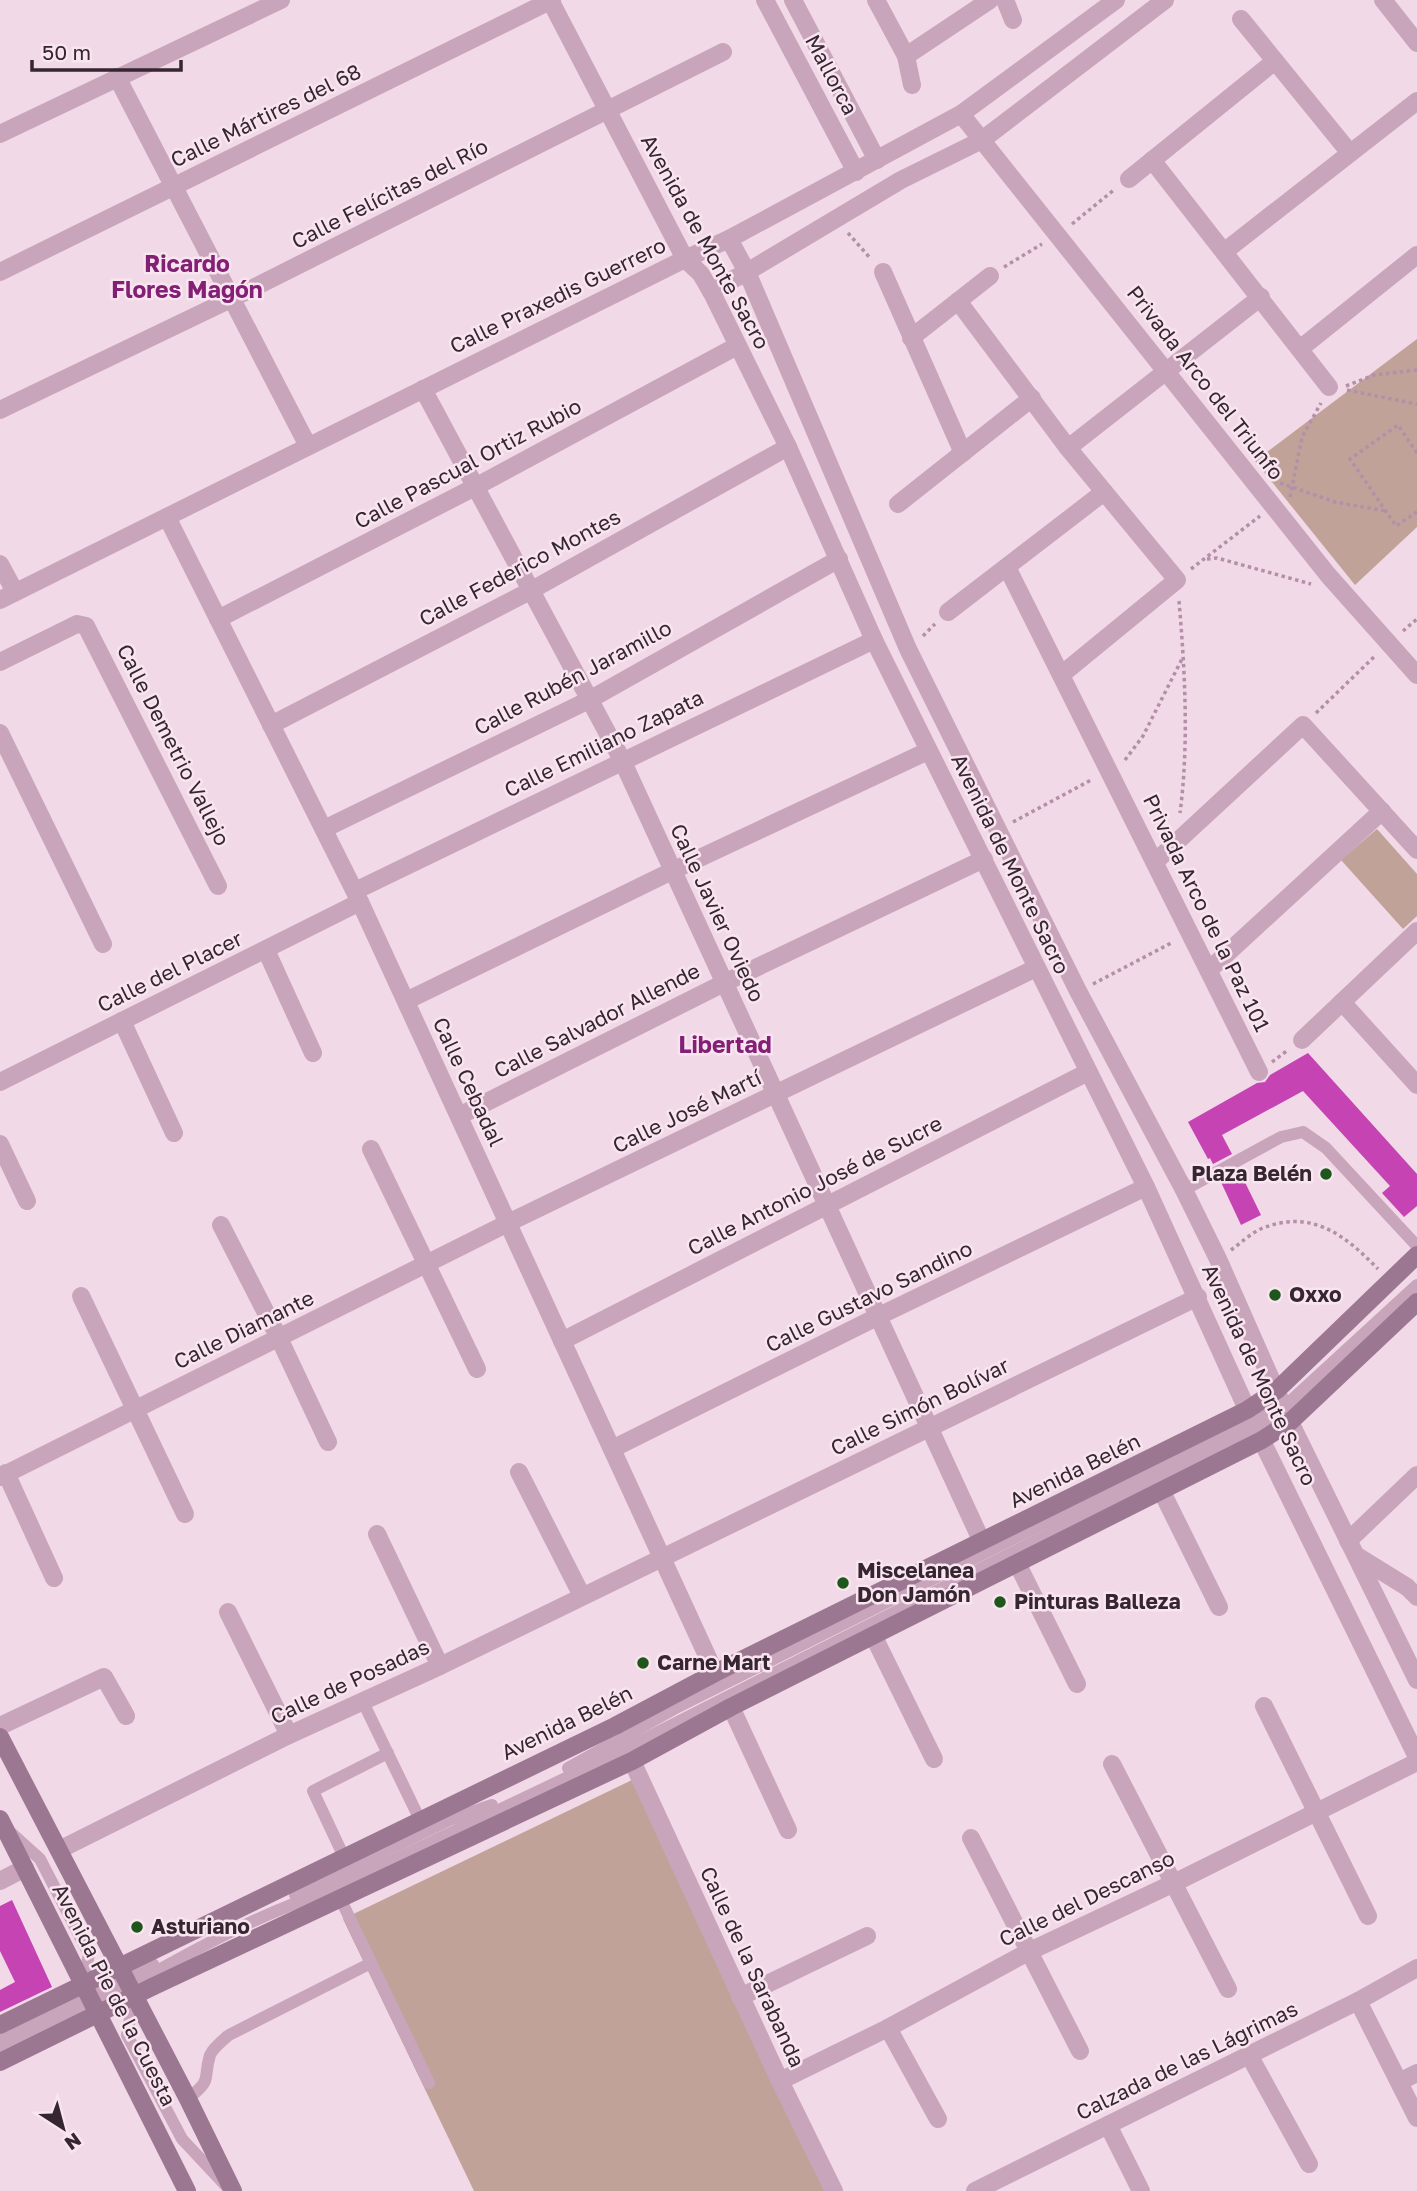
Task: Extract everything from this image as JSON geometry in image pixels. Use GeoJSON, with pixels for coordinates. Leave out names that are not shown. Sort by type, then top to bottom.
{"type":"FeatureCollection","features":[{"type":"Feature","properties":{"kind":"main road","name":"Avenida Belén"},"geometry":{"type":"LineString","coordinates":[[0,2062],[91,2000],[344,1857],[615,1726],[715,1673],[982,1542],[1254,1425],[1283,1405],[1389,1281],[1417,1255]]}},
{"type":"Feature","properties":{"kind":"main road","name":"Avenida Belén"},"geometry":{"type":"LineString","coordinates":[[0,2025],[91,2000],[127,1982],[340,1898],[632,1760],[731,1707],[1163,1492],[1283,1405],[1417,1302]]}},
{"type":"Feature","properties":{"kind":"main road","name":"Avenida Pie de la Cuesta"},"geometry":{"type":"LineString","coordinates":[[0,1737],[188,2099],[232,2191]]}},
{"type":"Feature","properties":{"kind":"main road","name":"Avenida Pie de la Cuesta"},"geometry":{"type":"LineString","coordinates":[[2,1822],[187,2191]]}},
{"type":"Feature","properties":{"kind":"street"},"geometry":{"type":"LineString","coordinates":[[0,134],[281,0]]}},
{"type":"Feature","properties":{"kind":"street","name":"Avenida de Monte Sacro"},"geometry":{"type":"LineString","coordinates":[[551,0],[685,259],[701,274],[788,447],[874,640],[1146,1187],[1254,1425],[1417,1759]]}},
{"type":"Feature","properties":{"kind":"street","name":"Calle Mártires del 68"},"geometry":{"type":"LineString","coordinates":[[0,272],[551,0]]}},
{"type":"Feature","properties":{"kind":"street"},"geometry":{"type":"LineString","coordinates":[[876,0],[906,56],[912,85]]}},
{"type":"Feature","properties":{"kind":"street"},"geometry":{"type":"LineString","coordinates":[[906,56],[990,0]]}},
{"type":"Feature","properties":{"kind":"street"},"geometry":{"type":"LineString","coordinates":[[1005,0],[1013,20]]}},
{"type":"Feature","properties":{"kind":"street","name":"Calle Praxedis Guerrero"},"geometry":{"type":"LineString","coordinates":[[7,596],[729,239],[856,172],[961,114],[1116,0]]}},
{"type":"Feature","properties":{"kind":"street"},"geometry":{"type":"LineString","coordinates":[[710,291],[747,272],[901,180],[982,139],[1165,0]]}},
{"type":"Feature","properties":{"kind":"street"},"geometry":{"type":"LineString","coordinates":[[1383,0],[1417,43]]}},
{"type":"Feature","properties":{"kind":"street"},"geometry":{"type":"LineString","coordinates":[[769,7],[794,1]]}},
{"type":"Feature","properties":{"kind":"street","name":"Mallorca"},"geometry":{"type":"LineString","coordinates":[[794,1],[877,160]]}},
{"type":"Feature","properties":{"kind":"street","name":"Mallorca"},"geometry":{"type":"LineString","coordinates":[[769,7],[856,172]]}},
{"type":"Feature","properties":{"kind":"street"},"geometry":{"type":"LineString","coordinates":[[1241,19],[1350,153]]}},
{"type":"Feature","properties":{"kind":"street","name":"Calle Felícitas del Río"},"geometry":{"type":"LineString","coordinates":[[0,410],[233,298],[723,52]]}},
{"type":"Feature","properties":{"kind":"street"},"geometry":{"type":"LineString","coordinates":[[1129,179],[1275,61]]}},
{"type":"Feature","properties":{"kind":"street"},"geometry":{"type":"LineString","coordinates":[[117,77],[308,446]]}},
{"type":"Feature","properties":{"kind":"street"},"geometry":{"type":"LineString","coordinates":[[1225,251],[1417,101]]}},
{"type":"Feature","properties":{"kind":"street","name":"Privada Arco del Triunfo"},"geometry":{"type":"LineString","coordinates":[[961,114],[1343,594],[1417,676]]}},
{"type":"Feature","properties":{"kind":"street"},"geometry":{"type":"LineString","coordinates":[[1152,160],[1329,387]]}},
{"type":"Feature","properties":{"kind":"street","name":"Avenida de Monte Sacro"},"geometry":{"type":"LineString","coordinates":[[729,239],[747,272],[908,649],[1078,991],[1184,1190],[1283,1405],[1417,1680]]}},
{"type":"Feature","properties":{"kind":"street"},"geometry":{"type":"LineString","coordinates":[[1301,348],[1417,255]]}},
{"type":"Feature","properties":{"kind":"street"},"geometry":{"type":"LineString","coordinates":[[883,272],[962,453]]}},
{"type":"Feature","properties":{"kind":"street"},"geometry":{"type":"LineString","coordinates":[[911,338],[990,276]]}},
{"type":"Feature","properties":{"kind":"street"},"geometry":{"type":"LineString","coordinates":[[1068,448],[1261,297]]}},
{"type":"Feature","properties":{"kind":"street"},"geometry":{"type":"LineString","coordinates":[[958,301],[1068,448],[1177,580],[1061,675]]}},
{"type":"Feature","properties":{"kind":"street","name":"Calle Pascual Ortiz Rubio"},"geometry":{"type":"LineString","coordinates":[[218,619],[475,487],[737,346]]}},
{"type":"Feature","properties":{"kind":"street","name":"Calle Javier Oviedo"},"geometry":{"type":"LineString","coordinates":[[423,389],[622,760],[982,1542]]}},
{"type":"Feature","properties":{"kind":"street"},"geometry":{"type":"LineString","coordinates":[[898,504],[1032,398]]}},
{"type":"Feature","properties":{"kind":"street","name":"Calle Federico Montes"},"geometry":{"type":"LineString","coordinates":[[271,725],[530,591],[788,447]]}},
{"type":"Feature","properties":{"kind":"street"},"geometry":{"type":"LineString","coordinates":[[948,612],[1104,492]]}},
{"type":"Feature","properties":{"kind":"street","name":"Calle Cebadal"},"geometry":{"type":"LineString","coordinates":[[167,517],[358,897],[715,1673]]}},
{"type":"Feature","properties":{"kind":"street","name":"Calle Rubén Jaramillo"},"geometry":{"type":"LineString","coordinates":[[324,829],[589,700],[839,559]]}},
{"type":"Feature","properties":{"kind":"street"},"geometry":{"type":"LineString","coordinates":[[0,564],[7,596]]}},
{"type":"Feature","properties":{"kind":"street","name":"Privada Arco de la Paz 101"},"geometry":{"type":"LineString","coordinates":[[1007,566],[1112,772],[1259,1072]]}},
{"type":"Feature","properties":{"kind":"street","name":"Calle Demetrio Vallejo"},"geometry":{"type":"LineString","coordinates":[[0,662],[77,624],[86,626],[218,886]]}},
{"type":"Feature","properties":{"kind":"street","name":"Calle Emiliano Zapata"},"geometry":{"type":"LineString","coordinates":[[358,897],[622,760],[874,640]]}},
{"type":"Feature","properties":{"kind":"street"},"geometry":{"type":"LineString","coordinates":[[1155,862],[1303,725],[1417,850]]}},
{"type":"Feature","properties":{"kind":"street"},"geometry":{"type":"LineString","coordinates":[[0,733],[103,944]]}},
{"type":"Feature","properties":{"kind":"street"},"geometry":{"type":"LineString","coordinates":[[406,1002],[672,870],[928,751]]}},
{"type":"Feature","properties":{"kind":"street"},"geometry":{"type":"LineString","coordinates":[[1209,970],[1382,811]]}},
{"type":"Feature","properties":{"kind":"street","name":"Calle Salvador Allende"},"geometry":{"type":"LineString","coordinates":[[459,1116],[724,983],[984,859]]}},
{"type":"Feature","properties":{"kind":"street","name":"Calle del Placer"},"geometry":{"type":"LineString","coordinates":[[0,1082],[266,950],[358,897]]}},
{"type":"Feature","properties":{"kind":"street"},"geometry":{"type":"LineString","coordinates":[[1302,1040],[1417,931]]}},
{"type":"Feature","properties":{"kind":"street"},"geometry":{"type":"LineString","coordinates":[[266,950],[313,1053]]}},
{"type":"Feature","properties":{"kind":"street","name":"Calle José Martí"},"geometry":{"type":"LineString","coordinates":[[508,1223],[1036,968]]}},
{"type":"Feature","properties":{"kind":"street"},"geometry":{"type":"LineString","coordinates":[[1342,1002],[1417,1085]]}},
{"type":"Feature","properties":{"kind":"street"},"geometry":{"type":"LineString","coordinates":[[122,1021],[174,1133]]}},
{"type":"Feature","properties":{"kind":"street","name":"Calle Antonio José de Sucre"},"geometry":{"type":"LineString","coordinates":[[562,1341],[1088,1072]]}},
{"type":"Feature","properties":{"kind":"street"},"geometry":{"type":"LineString","coordinates":[[0,1144],[27,1201]]}},
{"type":"Feature","properties":{"kind":"street"},"geometry":{"type":"LineString","coordinates":[[371,1149],[477,1369]]}},
{"type":"Feature","properties":{"kind":"street","name":"Calle Gustavo Sandino"},"geometry":{"type":"LineString","coordinates":[[612,1449],[878,1316],[1146,1187]]}},
{"type":"Feature","properties":{"kind":"street","name":"Calle Diamante"},"geometry":{"type":"LineString","coordinates":[[3,1475],[508,1223]]}},
{"type":"Feature","properties":{"kind":"street"},"geometry":{"type":"LineString","coordinates":[[221,1225],[328,1442]]}},
{"type":"Feature","properties":{"kind":"street"},"geometry":{"type":"LineString","coordinates":[[81,1296],[185,1514]]}},
{"type":"Feature","properties":{"kind":"street","name":"Calle Simón Bolívar"},"geometry":{"type":"LineString","coordinates":[[661,1557],[1198,1297]]}},
{"type":"Feature","properties":{"kind":"street"},"geometry":{"type":"LineString","coordinates":[[519,1472],[582,1596]]}},
{"type":"Feature","properties":{"kind":"street"},"geometry":{"type":"LineString","coordinates":[[3,1475],[54,1578]]}},
{"type":"Feature","properties":{"kind":"street"},"geometry":{"type":"LineString","coordinates":[[1417,1475],[1352,1548],[1408,1587],[1417,1597]]}},
{"type":"Feature","properties":{"kind":"street"},"geometry":{"type":"LineString","coordinates":[[1163,1492],[1219,1607]]}},
{"type":"Feature","properties":{"kind":"street"},"geometry":{"type":"LineString","coordinates":[[377,1534],[440,1666]]}},
{"type":"Feature","properties":{"kind":"street","name":"Calle de Posadas"},"geometry":{"type":"LineString","coordinates":[[59,1850],[289,1735],[440,1666],[661,1557]]}},
{"type":"Feature","properties":{"kind":"street"},"geometry":{"type":"LineString","coordinates":[[1018,1565],[1077,1684]]}},
{"type":"Feature","properties":{"kind":"street"},"geometry":{"type":"LineString","coordinates":[[228,1612],[289,1735]]}},
{"type":"Feature","properties":{"kind":"street"},"geometry":{"type":"LineString","coordinates":[[874,1637],[934,1759]]}},
{"type":"Feature","properties":{"kind":"street"},"geometry":{"type":"LineString","coordinates":[[0,1726],[104,1677],[126,1716]]}},
{"type":"Feature","properties":{"kind":"street"},"geometry":{"type":"LineString","coordinates":[[1264,1706],[1368,1916]]}},
{"type":"Feature","properties":{"kind":"street"},"geometry":{"type":"LineString","coordinates":[[731,1707],[788,1830]]}},
{"type":"Feature","properties":{"kind":"street","name":"Calle del Descanso"},"geometry":{"type":"LineString","coordinates":[[780,2081],[888,2028],[1028,1952],[1174,1883],[1417,1759]]}},
{"type":"Feature","properties":{"kind":"street","name":"Calle de la Sarabanda"},"geometry":{"type":"LineString","coordinates":[[632,1760],[740,1997],[834,2191]]}},
{"type":"Feature","properties":{"kind":"street"},"geometry":{"type":"LineString","coordinates":[[1112,1764],[1228,1989]]}},
{"type":"Feature","properties":{"kind":"street"},"geometry":{"type":"LineString","coordinates":[[971,1838],[1080,2051]]}},
{"type":"Feature","properties":{"kind":"street"},"geometry":{"type":"LineString","coordinates":[[0,1881],[25,1868]]}},
{"type":"Feature","properties":{"kind":"street"},"geometry":{"type":"LineString","coordinates":[[740,1997],[867,1936]]}},
{"type":"Feature","properties":{"kind":"street","name":"Calzada de las Lágrimas"},"geometry":{"type":"LineString","coordinates":[[975,2191],[1358,2001],[1417,1968]]}},
{"type":"Feature","properties":{"kind":"street"},"geometry":{"type":"LineString","coordinates":[[1358,2001],[1417,2118]]}},
{"type":"Feature","properties":{"kind":"street"},"geometry":{"type":"LineString","coordinates":[[888,2028],[938,2119]]}},
{"type":"Feature","properties":{"kind":"street"},"geometry":{"type":"LineString","coordinates":[[1249,2055],[1309,2164]]}},
{"type":"Feature","properties":{"kind":"street"},"geometry":{"type":"LineString","coordinates":[[1399,2082],[1417,2073]]}},
{"type":"Feature","properties":{"kind":"street"},"geometry":{"type":"LineString","coordinates":[[1108,2125],[1141,2191]]}},
{"type":"Feature","properties":{"kind":"lane"},"geometry":{"type":"LineString","coordinates":[[1184,1190],[1281,1137],[1303,1132],[1326,1148],[1417,1247]]}},
{"type":"Feature","properties":{"kind":"lane"},"geometry":{"type":"LineString","coordinates":[[1283,1405],[1417,1275]]}},
{"type":"Feature","properties":{"kind":"lane"},"geometry":{"type":"LineString","coordinates":[[1283,1405],[1417,1285]]}},
{"type":"Feature","properties":{"kind":"lane"},"geometry":{"type":"LineString","coordinates":[[232,2191],[182,2139],[127,2035],[127,1982],[292,1903],[329,1891],[589,1767],[1254,1425]]}},
{"type":"Feature","properties":{"kind":"lane"},"geometry":{"type":"LineString","coordinates":[[363,1702],[420,1820]]}},
{"type":"Feature","properties":{"kind":"lane"},"geometry":{"type":"LineString","coordinates":[[344,1857],[313,1791],[388,1753]]}},
{"type":"Feature","properties":{"kind":"lane"},"geometry":{"type":"LineString","coordinates":[[2,1822],[40,1859],[89,1954],[91,2000]]}},
{"type":"Feature","properties":{"kind":"lane"},"geometry":{"type":"LineString","coordinates":[[340,1898],[429,2083]]}},
{"type":"Feature","properties":{"kind":"lane"},"geometry":{"type":"LineString","coordinates":[[188,2099],[204,2086],[211,2053],[229,2035],[371,1963]]}},
{"type":"Feature","properties":{"kind":"lane"},"geometry":{"type":"LineString","coordinates":[[0,2041],[91,2000]]}},
{"type":"Feature","properties":{"kind":"lane"},"geometry":{"type":"LineString","coordinates":[[0,2051],[91,2000]]}},
{"type":"Feature","properties":{"kind":"path"},"geometry":{"type":"LineString","coordinates":[[835,219],[883,272]]}},
{"type":"Feature","properties":{"kind":"path"},"geometry":{"type":"LineString","coordinates":[[1417,370],[1374,375],[1339,389],[1417,404]]}},
{"type":"Feature","properties":{"kind":"path"},"geometry":{"type":"LineString","coordinates":[[1287,524],[1291,488],[1302,437],[1329,387]]}},
{"type":"Feature","properties":{"kind":"path"},"geometry":{"type":"LineString","coordinates":[[1417,453],[1398,425],[1350,458],[1396,526],[1417,512]]}},
{"type":"Feature","properties":{"kind":"path"},"geometry":{"type":"LineString","coordinates":[[1279,482],[1335,502],[1386,511]]}},
{"type":"Feature","properties":{"kind":"path"},"geometry":{"type":"LineString","coordinates":[[1176,842],[1184,782],[1183,655],[1177,580],[1273,506]]}},
{"type":"Feature","properties":{"kind":"path"},"geometry":{"type":"LineString","coordinates":[[1204,559],[1217,558],[1343,594]]}},
{"type":"Feature","properties":{"kind":"path"},"geometry":{"type":"LineString","coordinates":[[908,649],[948,612]]}},
{"type":"Feature","properties":{"kind":"path"},"geometry":{"type":"LineString","coordinates":[[1303,725],[1388,644]]}},
{"type":"Feature","properties":{"kind":"path"},"geometry":{"type":"LineString","coordinates":[[999,830],[1112,772],[1143,736],[1183,655]]}},
{"type":"Feature","properties":{"kind":"path"},"geometry":{"type":"LineString","coordinates":[[1078,991],[1191,933]]}},
{"type":"Feature","properties":{"kind":"path"},"geometry":{"type":"LineString","coordinates":[[1259,1072],[1302,1040]]}},
{"type":"Feature","properties":{"kind":"path"},"geometry":{"type":"LineString","coordinates":[[1218,1259],[1261,1228],[1296,1220],[1330,1228],[1357,1247],[1389,1281]]}},
{"type":"Feature","properties":{"kind":"shaded area"},"geometry":{"type":"Polygon","coordinates":[[[1417,339],[1417,527],[1355,585],[1255,461],[1417,339]]]}},
{"type":"Feature","properties":{"kind":"shaded area"},"geometry":{"type":"Polygon","coordinates":[[[1377,829],[1417,874],[1417,916],[1403,929],[1341,860],[1377,829]]]}},
{"type":"Feature","properties":{"kind":"shaded area"},"geometry":{"type":"Polygon","coordinates":[[[632,1780],[829,2191],[474,2191],[343,1919],[632,1780]]]}},
{"type":"Feature","properties":{"kind":"building"},"geometry":{"type":"Polygon","coordinates":[[[1308,1053],[1417,1174],[1417,1206],[1404,1217],[1382,1193],[1390,1186],[1303,1091],[1222,1135],[1232,1154],[1213,1164],[1210,1158],[1208,1159],[1188,1122],[1257,1083],[1265,1082],[1270,1075],[1308,1053]]]}},
{"type":"Feature","properties":{"kind":"building"},"geometry":{"type":"Polygon","coordinates":[[[1239,1170],[1261,1215],[1241,1225],[1220,1180],[1239,1170]]]}},
{"type":"Feature","properties":{"kind":"building"},"geometry":{"type":"Polygon","coordinates":[[[12,1900],[52,1987],[0,2012],[0,1990],[15,1982],[0,1951],[0,1906],[12,1900]]]}},
{"type":"Feature","properties":{"kind":"place","name":"Plaza Belén"},"geometry":{"type":"Point","coordinates":[1326,1174]}},
{"type":"Feature","properties":{"kind":"place","name":"Oxxo"},"geometry":{"type":"Point","coordinates":[1275,1295]}},
{"type":"Feature","properties":{"kind":"place","name":"Miscelanea Don Jamón"},"geometry":{"type":"Point","coordinates":[843,1583]}},
{"type":"Feature","properties":{"kind":"place","name":"Pinturas Balleza"},"geometry":{"type":"Point","coordinates":[1000,1602]}},
{"type":"Feature","properties":{"kind":"place","name":"Carne Mart"},"geometry":{"type":"Point","coordinates":[643,1663]}},
{"type":"Feature","properties":{"kind":"place","name":"Asturiano"},"geometry":{"type":"Point","coordinates":[137,1927]}},
{"type":"Feature","properties":{"kind":"district","name":"Ricardo Flores Magón"},"geometry":{"type":"Point","coordinates":[187,277]}},
{"type":"Feature","properties":{"kind":"district","name":"Libertad"},"geometry":{"type":"Point","coordinates":[725,1045]}}]}
